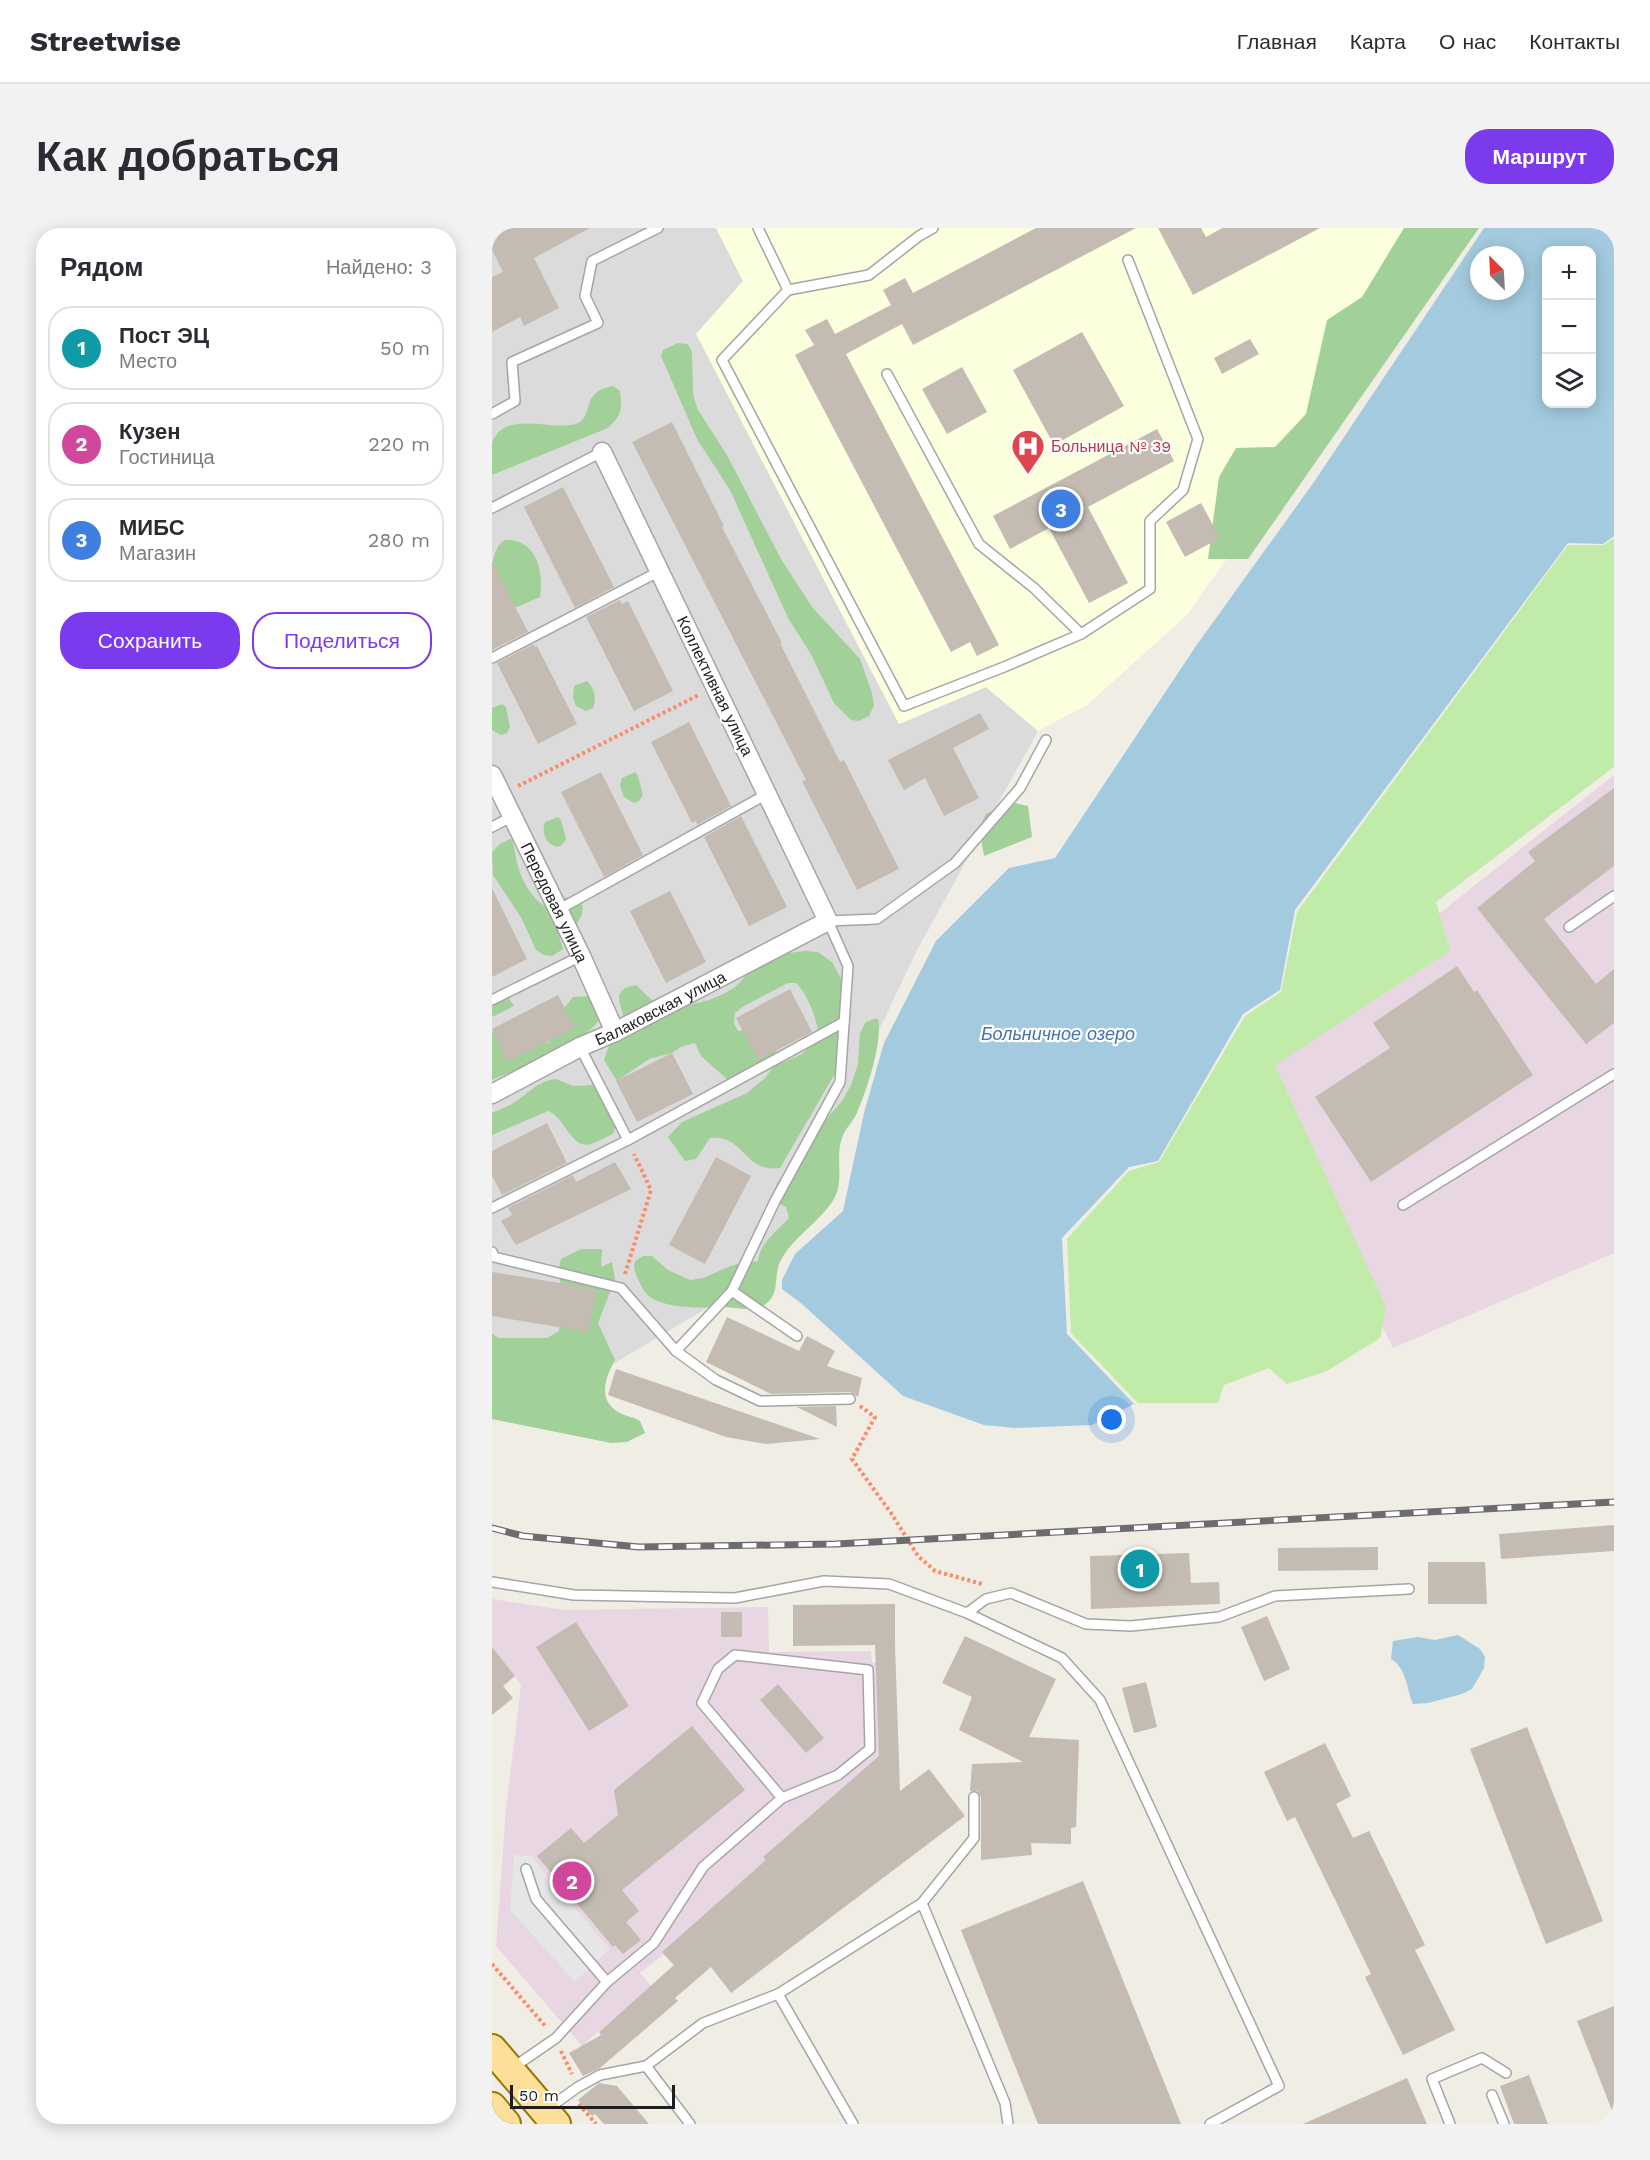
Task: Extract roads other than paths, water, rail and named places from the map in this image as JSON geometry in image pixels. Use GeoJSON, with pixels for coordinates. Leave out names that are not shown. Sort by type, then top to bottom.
{"type":"FeatureCollection","features":[{"type":"Feature","properties":{"kind":"main road"},"geometry":{"type":"LineString","coordinates":[[501,2060],[550,2117]]}},
{"type":"Feature","properties":{"kind":"main road"},"geometry":{"type":"LineString","coordinates":[[492,2107],[506,2124]]}},
{"type":"Feature","properties":{"kind":"street","name":"Коллективная улица"},"geometry":{"type":"LineString","coordinates":[[602,452],[828,921]]}},
{"type":"Feature","properties":{"kind":"street","name":"Передовая улица"},"geometry":{"type":"LineString","coordinates":[[492,775],[581,956],[615,1032]]}},
{"type":"Feature","properties":{"kind":"street","name":"Балаковская улица"},"geometry":{"type":"LineString","coordinates":[[492,1094],[828,921]]}},
{"type":"Feature","properties":{"kind":"lane"},"geometry":{"type":"LineString","coordinates":[[492,414],[516,401],[512,362],[598,323],[585,297],[592,261],[658,228]]}},
{"type":"Feature","properties":{"kind":"lane"},"geometry":{"type":"LineString","coordinates":[[758,228],[788,290]]}},
{"type":"Feature","properties":{"kind":"lane"},"geometry":{"type":"LineString","coordinates":[[933,228],[919,236],[869,275],[788,290],[722,360],[904,706],[1081,634],[1150,589],[1150,521],[1183,490],[1198,439],[1128,260]]}},
{"type":"Feature","properties":{"kind":"lane"},"geometry":{"type":"LineString","coordinates":[[888,374],[979,544],[1034,588],[1081,634]]}},
{"type":"Feature","properties":{"kind":"lane"},"geometry":{"type":"LineString","coordinates":[[492,508],[602,452]]}},
{"type":"Feature","properties":{"kind":"lane"},"geometry":{"type":"LineString","coordinates":[[492,658],[660,571]]}},
{"type":"Feature","properties":{"kind":"lane"},"geometry":{"type":"LineString","coordinates":[[676,1351],[732,1291],[775,1201],[840,1082],[848,966],[828,921],[877,920],[955,863],[1020,788],[1046,740]]}},
{"type":"Feature","properties":{"kind":"lane"},"geometry":{"type":"LineString","coordinates":[[558,910],[767,794]]}},
{"type":"Feature","properties":{"kind":"lane"},"geometry":{"type":"LineString","coordinates":[[492,827],[513,816]]}},
{"type":"Feature","properties":{"kind":"lane"},"geometry":{"type":"LineString","coordinates":[[1569,927],[1614,896]]}},
{"type":"Feature","properties":{"kind":"lane"},"geometry":{"type":"LineString","coordinates":[[492,1000],[581,956]]}},
{"type":"Feature","properties":{"kind":"lane"},"geometry":{"type":"LineString","coordinates":[[492,1208],[628,1140],[844,1022]]}},
{"type":"Feature","properties":{"kind":"lane"},"geometry":{"type":"LineString","coordinates":[[580,1047],[628,1140]]}},
{"type":"Feature","properties":{"kind":"lane"},"geometry":{"type":"LineString","coordinates":[[1403,1205],[1614,1074]]}},
{"type":"Feature","properties":{"kind":"lane"},"geometry":{"type":"LineString","coordinates":[[492,1252],[494,1257],[621,1288],[676,1351],[716,1380],[760,1401],[850,1399]]}},
{"type":"Feature","properties":{"kind":"lane"},"geometry":{"type":"LineString","coordinates":[[732,1291],[797,1336]]}},
{"type":"Feature","properties":{"kind":"lane"},"geometry":{"type":"LineString","coordinates":[[492,1582],[574,1595],[735,1598],[824,1581],[889,1584],[967,1612],[1062,1658],[1100,1700],[1279,2086],[1210,2124]]}},
{"type":"Feature","properties":{"kind":"lane"},"geometry":{"type":"LineString","coordinates":[[967,1612],[986,1599],[1011,1593],[1086,1624],[1131,1626],[1219,1617],[1275,1596],[1409,1589]]}},
{"type":"Feature","properties":{"kind":"lane"},"geometry":{"type":"LineString","coordinates":[[501,2060],[556,2038],[607,1983],[654,1942],[703,1867],[782,1798],[838,1775],[870,1749],[867,1670],[735,1655],[718,1669],[702,1703],[782,1798]]}},
{"type":"Feature","properties":{"kind":"lane"},"geometry":{"type":"LineString","coordinates":[[550,2117],[578,2087],[600,2075],[646,2066],[703,2023],[778,1994],[922,1903],[974,1838],[974,1797]]}},
{"type":"Feature","properties":{"kind":"lane"},"geometry":{"type":"LineString","coordinates":[[526,1869],[536,1899],[607,1983]]}},
{"type":"Feature","properties":{"kind":"lane"},"geometry":{"type":"LineString","coordinates":[[922,1903],[1005,2103],[1008,2124]]}},
{"type":"Feature","properties":{"kind":"lane"},"geometry":{"type":"LineString","coordinates":[[778,1994],[853,2124]]}},
{"type":"Feature","properties":{"kind":"lane"},"geometry":{"type":"LineString","coordinates":[[1450,2124],[1432,2079],[1482,2058],[1506,2073]]}},
{"type":"Feature","properties":{"kind":"lane"},"geometry":{"type":"LineString","coordinates":[[646,2066],[690,2124]]}},
{"type":"Feature","properties":{"kind":"lane"},"geometry":{"type":"LineString","coordinates":[[1492,2095],[1504,2124]]}},
{"type":"Feature","properties":{"kind":"water","name":"Больничное озеро"},"geometry":{"type":"Polygon","coordinates":[[[1484,228],[1614,228],[1614,536],[1603,544],[1568,543],[1295,910],[1280,990],[1243,1014],[1158,1161],[1129,1167],[1062,1238],[1067,1334],[1134,1404],[1092,1425],[1016,1428],[984,1425],[903,1396],[802,1304],[782,1289],[782,1280],[795,1254],[843,1211],[864,1113],[884,1043],[936,941],[1009,868],[1055,858],[1196,646],[1314,482],[1470,249],[1470,300],[1524,300],[1524,246],[1472,246],[1484,228]]]}},
{"type":"Feature","properties":{"kind":"water"},"geometry":{"type":"Polygon","coordinates":[[[1458,1635],[1480,1649],[1485,1657],[1484,1668],[1472,1689],[1428,1703],[1413,1704],[1403,1673],[1391,1659],[1393,1641],[1418,1637],[1435,1640],[1458,1635]]]}},
{"type":"Feature","properties":{"kind":"railway"},"geometry":{"type":"LineString","coordinates":[[492,1528],[523,1536],[639,1547],[836,1544],[1614,1502]]}},
{"type":"Feature","properties":{"kind":"place","name":"Больница № 39"},"geometry":{"type":"Point","coordinates":[1028,475]}},
{"type":"Feature","properties":{"kind":"place","name":"МИБС"},"geometry":{"type":"Point","coordinates":[1061,509]}},
{"type":"Feature","properties":{"kind":"place","name":"Пост ЭЦ"},"geometry":{"type":"Point","coordinates":[1140,1569]}},
{"type":"Feature","properties":{"kind":"place","name":"Кузен"},"geometry":{"type":"Point","coordinates":[572,1881]}}]}
